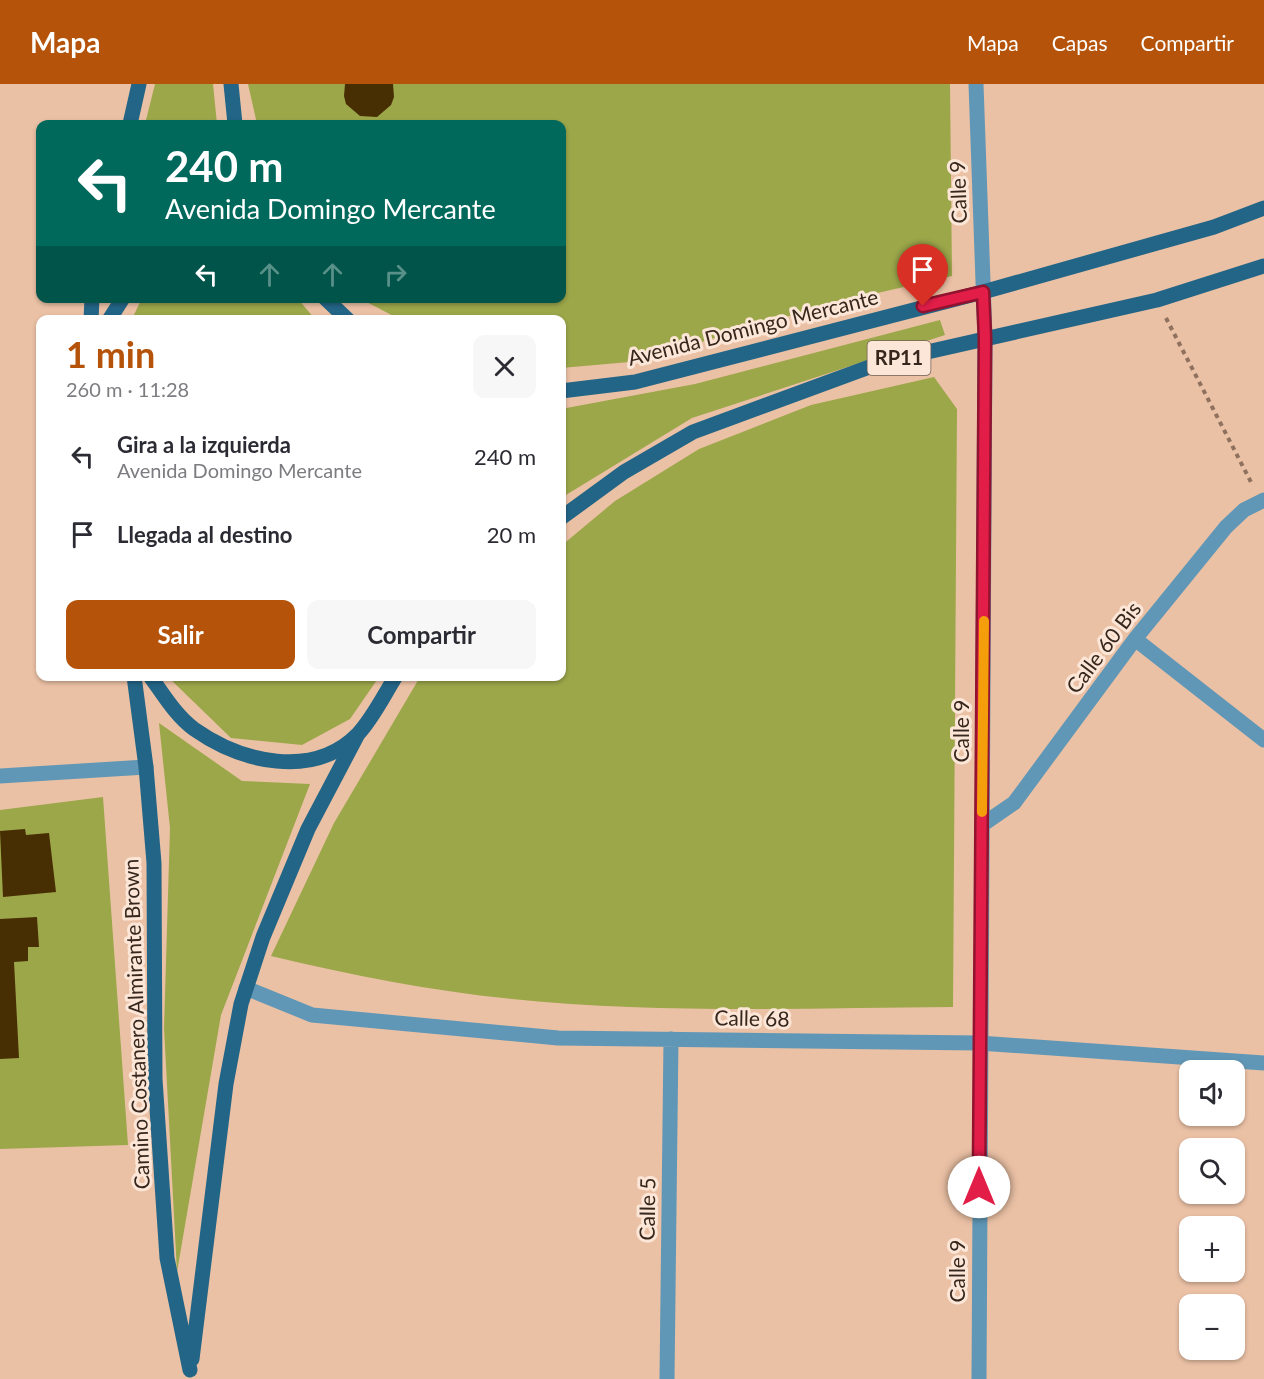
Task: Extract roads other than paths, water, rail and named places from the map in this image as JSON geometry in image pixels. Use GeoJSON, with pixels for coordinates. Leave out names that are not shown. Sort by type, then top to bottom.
{"type":"FeatureCollection","features":[{"type":"Feature","properties":{"kind":"main road"},"geometry":{"type":"LineString","coordinates":[[131,120],[139,84]]}},
{"type":"Feature","properties":{"kind":"main road"},"geometry":{"type":"LineString","coordinates":[[231,84],[235,120]]}},
{"type":"Feature","properties":{"kind":"main road","name":"Avenida Domingo Mercante"},"geometry":{"type":"LineString","coordinates":[[566,389],[635,382],[983,292],[1214,227],[1264,208]]}},
{"type":"Feature","properties":{"kind":"main road","name":"RP11"},"geometry":{"type":"LineString","coordinates":[[566,514],[624,472],[693,432],[883,362],[1157,300],[1264,266]]}},
{"type":"Feature","properties":{"kind":"main road"},"geometry":{"type":"LineString","coordinates":[[330,303],[343,315]]}},
{"type":"Feature","properties":{"kind":"main road","name":"Camino Costanero Almirante Brown"},"geometry":{"type":"LineString","coordinates":[[135,681],[146,768],[154,862],[155,1078],[167,1258],[190,1374]]}},
{"type":"Feature","properties":{"kind":"main road"},"geometry":{"type":"LineString","coordinates":[[153,681],[168,702],[193,728],[239,754],[275,762],[312,760],[333,752],[358,734]]}},
{"type":"Feature","properties":{"kind":"main road","name":"Camino Costanero Almirante Brown"},"geometry":{"type":"LineString","coordinates":[[190,1374],[226,1084],[246,988],[262,937],[308,829],[358,734],[393,681]]}},
{"type":"Feature","properties":{"kind":"street","name":"Calle 9"},"geometry":{"type":"LineString","coordinates":[[976,84],[985,338],[979,1043],[979,1379]]}},
{"type":"Feature","properties":{"kind":"street","name":"Calle 60 Bis"},"geometry":{"type":"LineString","coordinates":[[982,825],[1014,803],[1135,639],[1226,527],[1244,510],[1262,500]]}},
{"type":"Feature","properties":{"kind":"street"},"geometry":{"type":"LineString","coordinates":[[1135,639],[1264,740]]}},
{"type":"Feature","properties":{"kind":"street"},"geometry":{"type":"LineString","coordinates":[[0,776],[146,768]]}},
{"type":"Feature","properties":{"kind":"street","name":"Calle 68"},"geometry":{"type":"LineString","coordinates":[[246,988],[312,1015],[558,1038],[979,1043],[1264,1063]]}},
{"type":"Feature","properties":{"kind":"street","name":"Calle 5"},"geometry":{"type":"LineString","coordinates":[[667,1379],[671,1039]]}}]}
